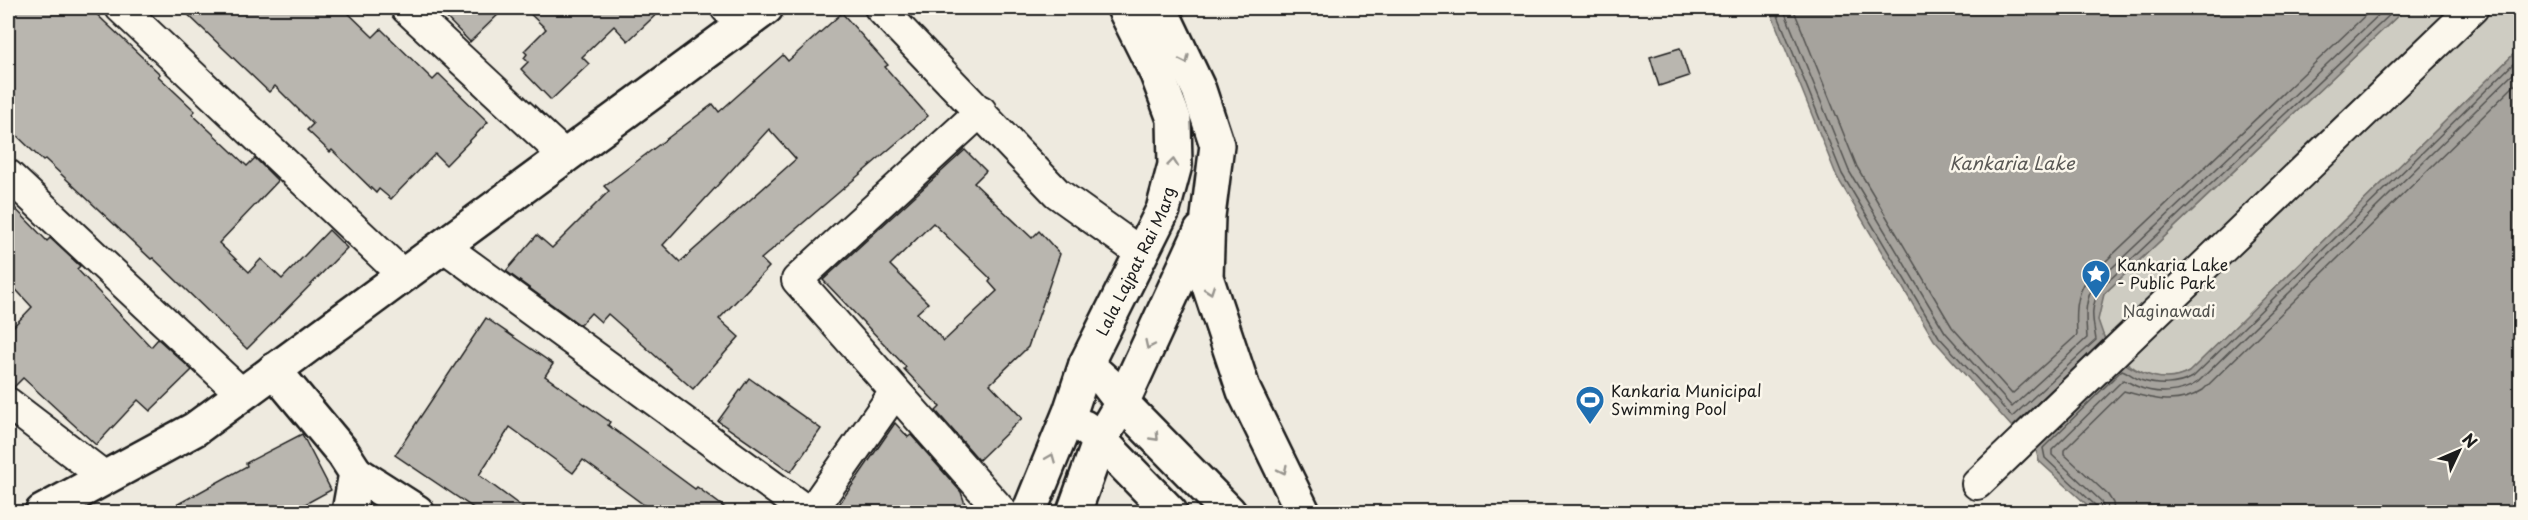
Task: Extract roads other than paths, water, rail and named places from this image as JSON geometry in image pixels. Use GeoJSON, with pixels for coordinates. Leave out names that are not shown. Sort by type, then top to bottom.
{"type":"FeatureCollection","features":[{"type":"Feature","properties":{"kind":"main road","name":"Lala Lajpat Rai Marg"},"geometry":{"type":"LineString","coordinates":[[1029,513],[1070,412],[1086,364],[1163,210],[1175,165],[1174,119],[1157,74],[1124,8]]}},
{"type":"Feature","properties":{"kind":"main road"},"geometry":{"type":"LineString","coordinates":[[1160,8],[1199,90],[1217,145],[1208,216],[1206,277],[1244,391],[1303,513]]}},
{"type":"Feature","properties":{"kind":"main road"},"geometry":{"type":"LineString","coordinates":[[42,513],[195,429],[566,157],[745,13]]}},
{"type":"Feature","properties":{"kind":"main road"},"geometry":{"type":"LineString","coordinates":[[1074,513],[1100,440],[1122,403],[1208,216]]}},
{"type":"Feature","properties":{"kind":"main road"},"geometry":{"type":"LineString","coordinates":[[1086,364],[1106,382],[1122,403],[1229,513]]}},
{"type":"Feature","properties":{"kind":"main road"},"geometry":{"type":"LineString","coordinates":[[274,370],[343,453],[356,473],[417,513]]}},
{"type":"Feature","properties":{"kind":"main road"},"geometry":{"type":"LineString","coordinates":[[1070,412],[1170,513]]}},
{"type":"Feature","properties":{"kind":"main road"},"geometry":{"type":"LineString","coordinates":[[349,513],[356,473]]}},
{"type":"Feature","properties":{"kind":"street"},"geometry":{"type":"LineString","coordinates":[[121,8],[403,275]]}},
{"type":"Feature","properties":{"kind":"street"},"geometry":{"type":"LineString","coordinates":[[406,8],[566,157]]}},
{"type":"Feature","properties":{"kind":"street"},"geometry":{"type":"LineString","coordinates":[[880,8],[1057,193],[1141,253]]}},
{"type":"Feature","properties":{"kind":"street"},"geometry":{"type":"LineString","coordinates":[[1977,484],[2473,8]]}},
{"type":"Feature","properties":{"kind":"street"},"geometry":{"type":"LineString","coordinates":[[981,111],[796,280],[1002,513]]}},
{"type":"Feature","properties":{"kind":"street"},"geometry":{"type":"LineString","coordinates":[[8,175],[242,394]]}},
{"type":"Feature","properties":{"kind":"street"},"geometry":{"type":"LineString","coordinates":[[443,246],[809,513],[895,392]]}},
{"type":"Feature","properties":{"kind":"street"},"geometry":{"type":"LineString","coordinates":[[8,403],[106,478]]}},
{"type":"Feature","properties":{"kind":"water","name":"Kankaria Lake"},"geometry":{"type":"Polygon","coordinates":[[[1769,8],[2406,8],[2104,294],[2098,320],[2105,340],[2012,427],[1934,340],[1837,177],[1769,8]]]}},
{"type":"Feature","properties":{"kind":"water"},"geometry":{"type":"Polygon","coordinates":[[[2520,48],[2520,512],[2095,512],[2039,461],[2035,447],[2122,362],[2155,377],[2172,378],[2189,372],[2520,48]]]}},
{"type":"Feature","properties":{"kind":"place","name":"Kankaria Lake - Public Park"},"geometry":{"type":"Point","coordinates":[2096,300]}},
{"type":"Feature","properties":{"kind":"place","name":"Kankaria Municipal Swimming Pool"},"geometry":{"type":"Point","coordinates":[1590,426]}},
{"type":"Feature","properties":{"kind":"park label","name":"Naginawadi"},"geometry":{"type":"Point","coordinates":[2169,311]}}]}
